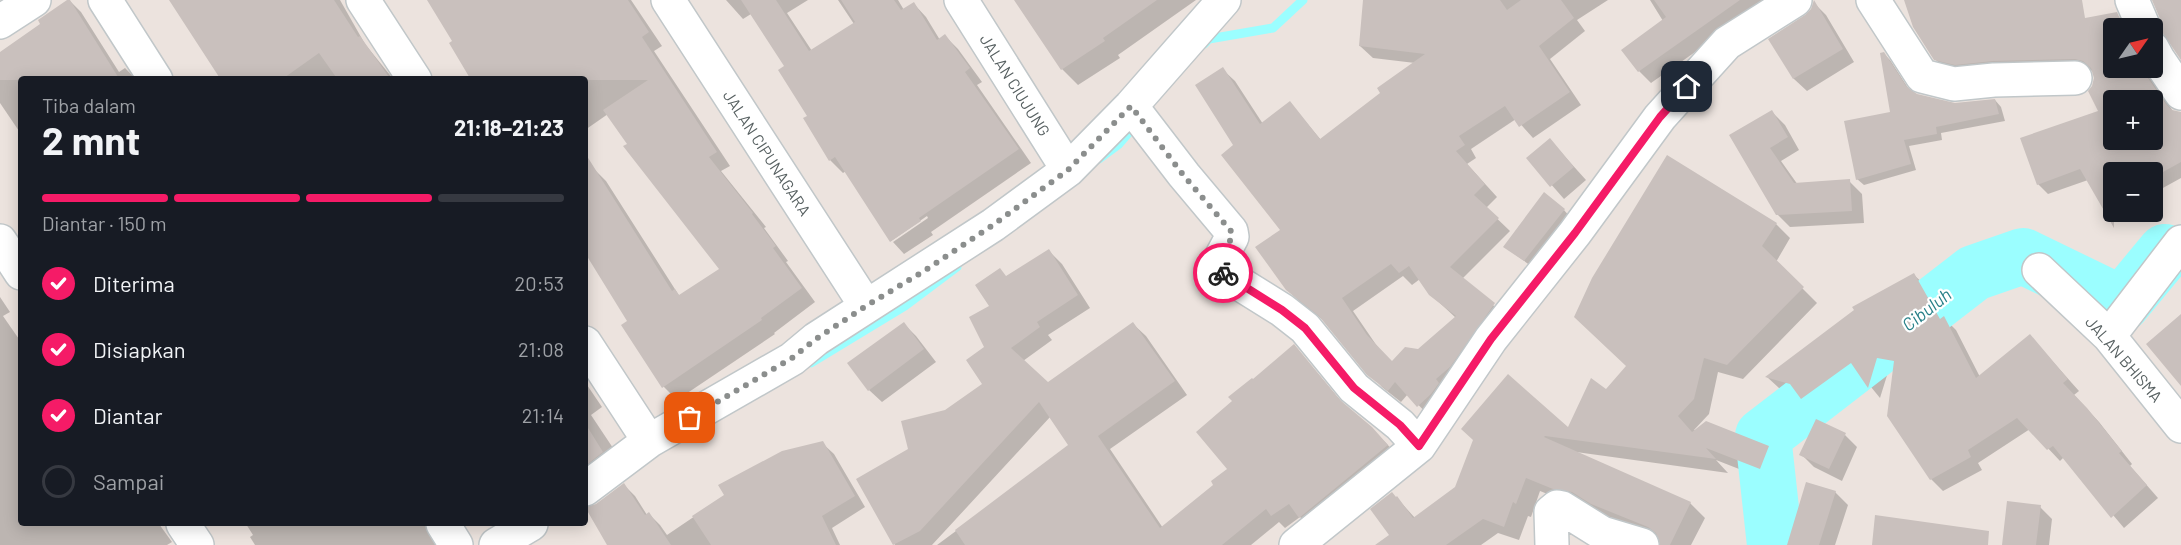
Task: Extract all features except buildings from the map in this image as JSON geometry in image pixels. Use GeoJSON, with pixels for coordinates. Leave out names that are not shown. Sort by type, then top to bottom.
{"type":"FeatureCollection","features":[{"type":"Feature","properties":{"kind":"street"},"geometry":{"type":"LineString","coordinates":[[0,22],[34,0]]}},
{"type":"Feature","properties":{"kind":"street"},"geometry":{"type":"LineString","coordinates":[[105,0],[153,76]]}},
{"type":"Feature","properties":{"kind":"street"},"geometry":{"type":"LineString","coordinates":[[363,0],[412,76]]}},
{"type":"Feature","properties":{"kind":"street","name":"JALAN CIPUNAGARA"},"geometry":{"type":"LineString","coordinates":[[668,0],[866,306]]}},
{"type":"Feature","properties":{"kind":"street","name":"JALAN CIUJUNG"},"geometry":{"type":"LineString","coordinates":[[961,0],[1068,170]]}},
{"type":"Feature","properties":{"kind":"street"},"geometry":{"type":"LineString","coordinates":[[588,487],[649,441],[792,358],[866,306],[924,271],[993,225],[1068,170],[1135,110],[1224,0]]}},
{"type":"Feature","properties":{"kind":"street"},"geometry":{"type":"LineString","coordinates":[[1296,545],[1419,446],[1491,339],[1575,233],[1660,117],[1727,43],[1795,0]]}},
{"type":"Feature","properties":{"kind":"street"},"geometry":{"type":"LineString","coordinates":[[1873,0],[1922,76],[1954,84],[1994,80],[2075,78]]}},
{"type":"Feature","properties":{"kind":"street"},"geometry":{"type":"LineString","coordinates":[[2132,0],[2140,18]]}},
{"type":"Feature","properties":{"kind":"street"},"geometry":{"type":"LineString","coordinates":[[2163,66],[2181,93]]}},
{"type":"Feature","properties":{"kind":"street"},"geometry":{"type":"LineString","coordinates":[[1135,110],[1184,176],[1231,231],[1232,237],[1217,265],[1221,272],[1282,310],[1305,328],[1354,388],[1400,425],[1419,446]]}},
{"type":"Feature","properties":{"kind":"street"},"geometry":{"type":"LineString","coordinates":[[0,241],[18,268]]}},
{"type":"Feature","properties":{"kind":"street"},"geometry":{"type":"LineString","coordinates":[[2109,336],[2181,242]]}},
{"type":"Feature","properties":{"kind":"street","name":"JALAN BHISMA"},"geometry":{"type":"LineString","coordinates":[[2039,270],[2109,336],[2181,426]]}},
{"type":"Feature","properties":{"kind":"street"},"geometry":{"type":"LineString","coordinates":[[588,348],[649,441]]}},
{"type":"Feature","properties":{"kind":"street"},"geometry":{"type":"LineString","coordinates":[[1552,545],[1551,512],[1557,507],[1563,508],[1602,533],[1642,545]]}},
{"type":"Feature","properties":{"kind":"street"},"geometry":{"type":"LineString","coordinates":[[184,526],[197,545]]}},
{"type":"Feature","properties":{"kind":"street"},"geometry":{"type":"LineString","coordinates":[[444,526],[456,545]]}},
{"type":"Feature","properties":{"kind":"street"},"geometry":{"type":"LineString","coordinates":[[496,545],[528,526]]}},
{"type":"Feature","properties":{"kind":"waterway"},"geometry":{"type":"LineString","coordinates":[[1204,44],[1209,39],[1273,28],[1303,0]]}},
{"type":"Feature","properties":{"kind":"waterway"},"geometry":{"type":"LineString","coordinates":[[1099,159],[1118,145],[1137,123]]}},
{"type":"Feature","properties":{"kind":"waterway","name":"Cibuluh"},"geometry":{"type":"LineString","coordinates":[[1775,545],[1763,436],[1974,273],[2023,256],[2122,304],[2165,252]]}},
{"type":"Feature","properties":{"kind":"waterway"},"geometry":{"type":"LineString","coordinates":[[811,363],[905,306],[957,267]]}},
{"type":"Feature","properties":{"kind":"way so far"},"geometry":{"type":"LineString","coordinates":[[690,418],[792,358],[816,339],[993,225],[1068,170],[1131,106],[1184,176],[1228,225],[1232,237],[1217,265],[1223,273]]}},
{"type":"Feature","properties":{"kind":"route"},"geometry":{"type":"LineString","coordinates":[[1223,273],[1282,310],[1305,328],[1354,388],[1400,425],[1419,446],[1491,339],[1575,233],[1660,117],[1687,87]]}}]}
